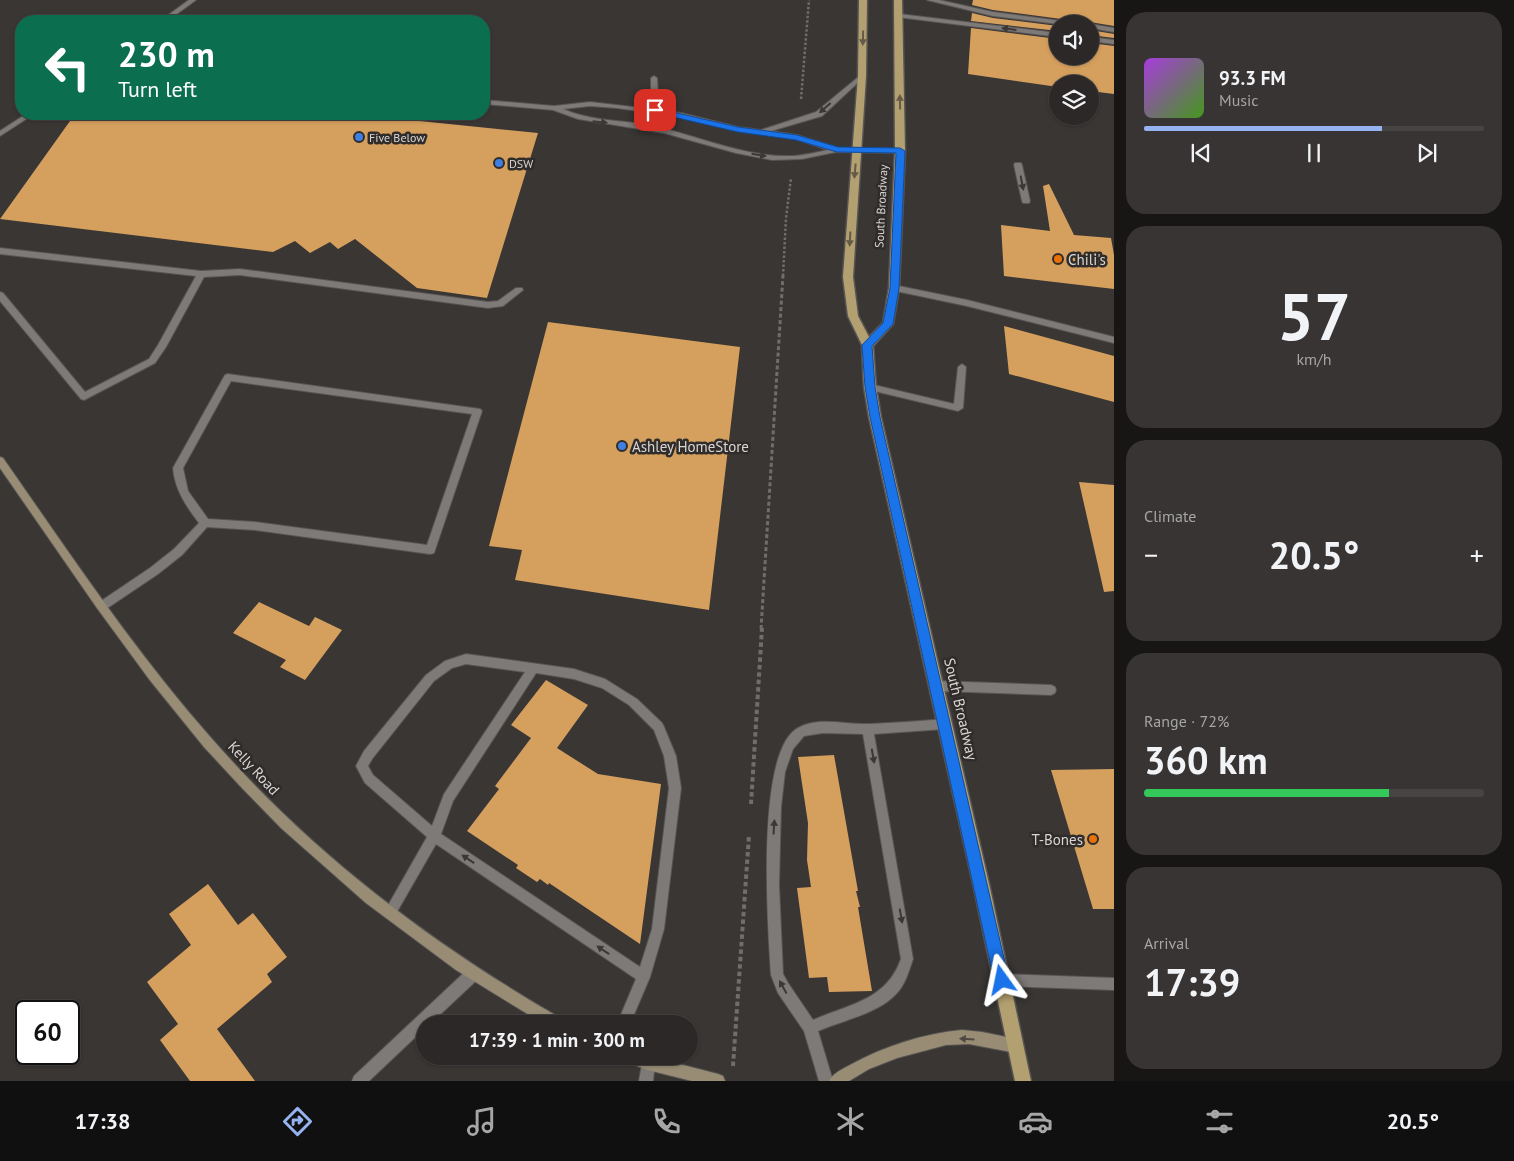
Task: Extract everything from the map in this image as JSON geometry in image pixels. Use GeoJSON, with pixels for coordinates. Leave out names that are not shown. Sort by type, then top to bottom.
{"type":"FeatureCollection","features":[{"type":"Feature","properties":{"kind":"main road","name":"South Broadway"},"geometry":{"type":"LineString","coordinates":[[864,0],[862,76],[848,277],[853,316],[867,345],[870,387],[875,417],[937,686],[1002,980],[1022,1081]]}},
{"type":"Feature","properties":{"kind":"main road","name":"South Broadway"},"geometry":{"type":"LineString","coordinates":[[867,345],[888,324],[894,288],[900,151],[898,0]]}},
{"type":"Feature","properties":{"kind":"street"},"geometry":{"type":"LineString","coordinates":[[172,15],[193,0]]}},
{"type":"Feature","properties":{"kind":"street"},"geometry":{"type":"LineString","coordinates":[[930,0],[960,8],[1049,21]]}},
{"type":"Feature","properties":{"kind":"street"},"geometry":{"type":"LineString","coordinates":[[898,16],[1049,34]]}},
{"type":"Feature","properties":{"kind":"street"},"geometry":{"type":"LineString","coordinates":[[1099,28],[1114,30]]}},
{"type":"Feature","properties":{"kind":"street"},"geometry":{"type":"LineString","coordinates":[[1099,40],[1114,42]]}},
{"type":"Feature","properties":{"kind":"street"},"geometry":{"type":"LineString","coordinates":[[760,132],[819,114],[862,76]]}},
{"type":"Feature","properties":{"kind":"street"},"geometry":{"type":"LineString","coordinates":[[654,78],[655,110]]}},
{"type":"Feature","properties":{"kind":"street"},"geometry":{"type":"LineString","coordinates":[[490,103],[554,108],[590,104],[655,110],[760,132],[797,137],[837,150]]}},
{"type":"Feature","properties":{"kind":"street"},"geometry":{"type":"LineString","coordinates":[[554,108],[571,117],[584,120],[645,126],[737,151],[772,157],[794,158],[837,150],[900,151]]}},
{"type":"Feature","properties":{"kind":"street"},"geometry":{"type":"LineString","coordinates":[[0,134],[21,120]]}},
{"type":"Feature","properties":{"kind":"street"},"geometry":{"type":"LineString","coordinates":[[1018,165],[1026,202]]}},
{"type":"Feature","properties":{"kind":"street"},"geometry":{"type":"LineString","coordinates":[[0,251],[201,274],[240,272],[488,305],[500,304],[519,290]]}},
{"type":"Feature","properties":{"kind":"street"},"geometry":{"type":"LineString","coordinates":[[0,295],[84,397],[152,361],[162,347],[201,274]]}},
{"type":"Feature","properties":{"kind":"street"},"geometry":{"type":"LineString","coordinates":[[894,288],[1114,340]]}},
{"type":"Feature","properties":{"kind":"street"},"geometry":{"type":"LineString","coordinates":[[870,387],[958,408],[962,367]]}},
{"type":"Feature","properties":{"kind":"street"},"geometry":{"type":"LineString","coordinates":[[228,377],[478,411],[430,550],[255,526],[205,523],[187,501],[179,483],[178,468],[228,377]]}},
{"type":"Feature","properties":{"kind":"street","name":"Kelly Road"},"geometry":{"type":"LineString","coordinates":[[0,461],[102,606],[172,699],[208,743],[259,798],[335,870],[390,913],[473,974],[542,1015]]}},
{"type":"Feature","properties":{"kind":"street"},"geometry":{"type":"LineString","coordinates":[[102,606],[154,572],[178,552],[205,523]]}},
{"type":"Feature","properties":{"kind":"street"},"geometry":{"type":"LineString","coordinates":[[627,1015],[644,977],[658,928],[675,788],[670,756],[658,727],[633,702],[605,684],[574,674],[466,660],[449,664],[430,678],[368,755],[362,766],[369,779],[434,836],[644,977]]}},
{"type":"Feature","properties":{"kind":"street"},"geometry":{"type":"LineString","coordinates":[[390,913],[434,836],[448,798],[533,668]]}},
{"type":"Feature","properties":{"kind":"street"},"geometry":{"type":"LineString","coordinates":[[937,686],[1051,690]]}},
{"type":"Feature","properties":{"kind":"street"},"geometry":{"type":"LineString","coordinates":[[826,1081],[810,1028],[783,988],[777,975],[773,850],[778,775],[785,750],[791,740],[799,733],[812,729],[868,729],[945,724]]}},
{"type":"Feature","properties":{"kind":"street"},"geometry":{"type":"LineString","coordinates":[[810,1028],[871,1004],[886,996],[897,985],[908,959],[868,729]]}},
{"type":"Feature","properties":{"kind":"street"},"geometry":{"type":"LineString","coordinates":[[359,1081],[473,974]]}},
{"type":"Feature","properties":{"kind":"street"},"geometry":{"type":"LineString","coordinates":[[1002,980],[1114,984]]}},
{"type":"Feature","properties":{"kind":"street"},"geometry":{"type":"LineString","coordinates":[[836,1081],[854,1069],[921,1043],[964,1037],[1016,1046]]}},
{"type":"Feature","properties":{"kind":"street"},"geometry":{"type":"LineString","coordinates":[[646,1081],[648,1065]]}},
{"type":"Feature","properties":{"kind":"street"},"geometry":{"type":"LineString","coordinates":[[656,1065],[718,1081]]}},
{"type":"Feature","properties":{"kind":"path"},"geometry":{"type":"LineString","coordinates":[[799,120],[808,0]]}},
{"type":"Feature","properties":{"kind":"path"},"geometry":{"type":"LineString","coordinates":[[751,806],[786,218],[791,178]]}},
{"type":"Feature","properties":{"kind":"path"},"geometry":{"type":"LineString","coordinates":[[732,1072],[750,825]]}},
{"type":"Feature","properties":{"kind":"building"},"geometry":{"type":"Polygon","coordinates":[[[973,0],[1114,0],[1114,26],[1099,24],[1099,15],[1049,15],[1049,17],[993,10],[972,5],[973,0]]]}},
{"type":"Feature","properties":{"kind":"building"},"geometry":{"type":"Polygon","coordinates":[[[972,13],[993,18],[1049,25],[1049,30],[971,21],[972,13]]]}},
{"type":"Feature","properties":{"kind":"building"},"geometry":{"type":"Polygon","coordinates":[[[971,28],[1049,38],[1049,65],[1099,65],[1099,44],[1114,46],[1114,94],[1099,92],[1099,75],[1049,75],[1049,86],[968,74],[971,28]]]}},
{"type":"Feature","properties":{"kind":"building"},"geometry":{"type":"Polygon","coordinates":[[[1099,32],[1114,34],[1114,38],[1099,36],[1099,32]]]}},
{"type":"Feature","properties":{"kind":"building"},"geometry":{"type":"Polygon","coordinates":[[[71,120],[410,120],[538,133],[487,298],[417,288],[355,239],[338,249],[330,242],[310,253],[295,241],[273,252],[0,219],[71,120]]]}},
{"type":"Feature","properties":{"kind":"building","name":"Chili's"},"geometry":{"type":"Polygon","coordinates":[[[1049,184],[1074,235],[1111,238],[1114,255],[1114,289],[1004,276],[1001,225],[1050,231],[1043,186],[1049,184]]]}},
{"type":"Feature","properties":{"kind":"building","name":"Ashley HomeStore"},"geometry":{"type":"Polygon","coordinates":[[[548,322],[740,347],[709,610],[515,580],[522,550],[489,546],[548,322]]]}},
{"type":"Feature","properties":{"kind":"building"},"geometry":{"type":"Polygon","coordinates":[[[1004,326],[1114,356],[1114,402],[1009,374],[1004,326]]]}},
{"type":"Feature","properties":{"kind":"building"},"geometry":{"type":"Polygon","coordinates":[[[1079,482],[1114,485],[1114,591],[1104,592],[1079,482]]]}},
{"type":"Feature","properties":{"kind":"building"},"geometry":{"type":"Polygon","coordinates":[[[259,602],[309,626],[315,617],[342,630],[305,680],[280,667],[286,660],[233,633],[259,602]]]}},
{"type":"Feature","properties":{"kind":"building"},"geometry":{"type":"Polygon","coordinates":[[[546,680],[588,705],[557,748],[598,774],[661,784],[640,944],[549,883],[548,885],[540,879],[537,882],[516,868],[518,865],[467,831],[499,789],[495,786],[531,738],[511,725],[546,680]]]}},
{"type":"Feature","properties":{"kind":"building"},"geometry":{"type":"Polygon","coordinates":[[[834,755],[858,891],[856,891],[860,907],[858,907],[872,991],[829,992],[827,977],[809,978],[797,888],[811,887],[807,860],[808,823],[798,757],[834,755]]]}},
{"type":"Feature","properties":{"kind":"building","name":"T-Bones"},"geometry":{"type":"Polygon","coordinates":[[[1114,769],[1114,909],[1093,909],[1051,770],[1114,769]]]}},
{"type":"Feature","properties":{"kind":"building"},"geometry":{"type":"Polygon","coordinates":[[[208,884],[238,925],[253,913],[287,957],[267,974],[272,982],[217,1029],[255,1081],[190,1081],[160,1040],[178,1024],[147,982],[191,945],[169,914],[208,884]]]}},
{"type":"Feature","properties":{"kind":"place","name":"Five Below"},"geometry":{"type":"Point","coordinates":[359,137]}},
{"type":"Feature","properties":{"kind":"place","name":"DSW"},"geometry":{"type":"Point","coordinates":[499,163]}},
{"type":"Feature","properties":{"kind":"place","name":"Chili's"},"geometry":{"type":"Point","coordinates":[1058,259]}},
{"type":"Feature","properties":{"kind":"place","name":"Ashley HomeStore"},"geometry":{"type":"Point","coordinates":[622,446]}},
{"type":"Feature","properties":{"kind":"place","name":"T-Bones"},"geometry":{"type":"Point","coordinates":[1093,839]}},
{"type":"Feature","properties":{"kind":"route"},"geometry":{"type":"LineString","coordinates":[[655,110],[738,129],[797,137],[837,150],[900,151],[894,288],[888,324],[867,345],[870,387],[875,417],[1002,980]]}}]}
